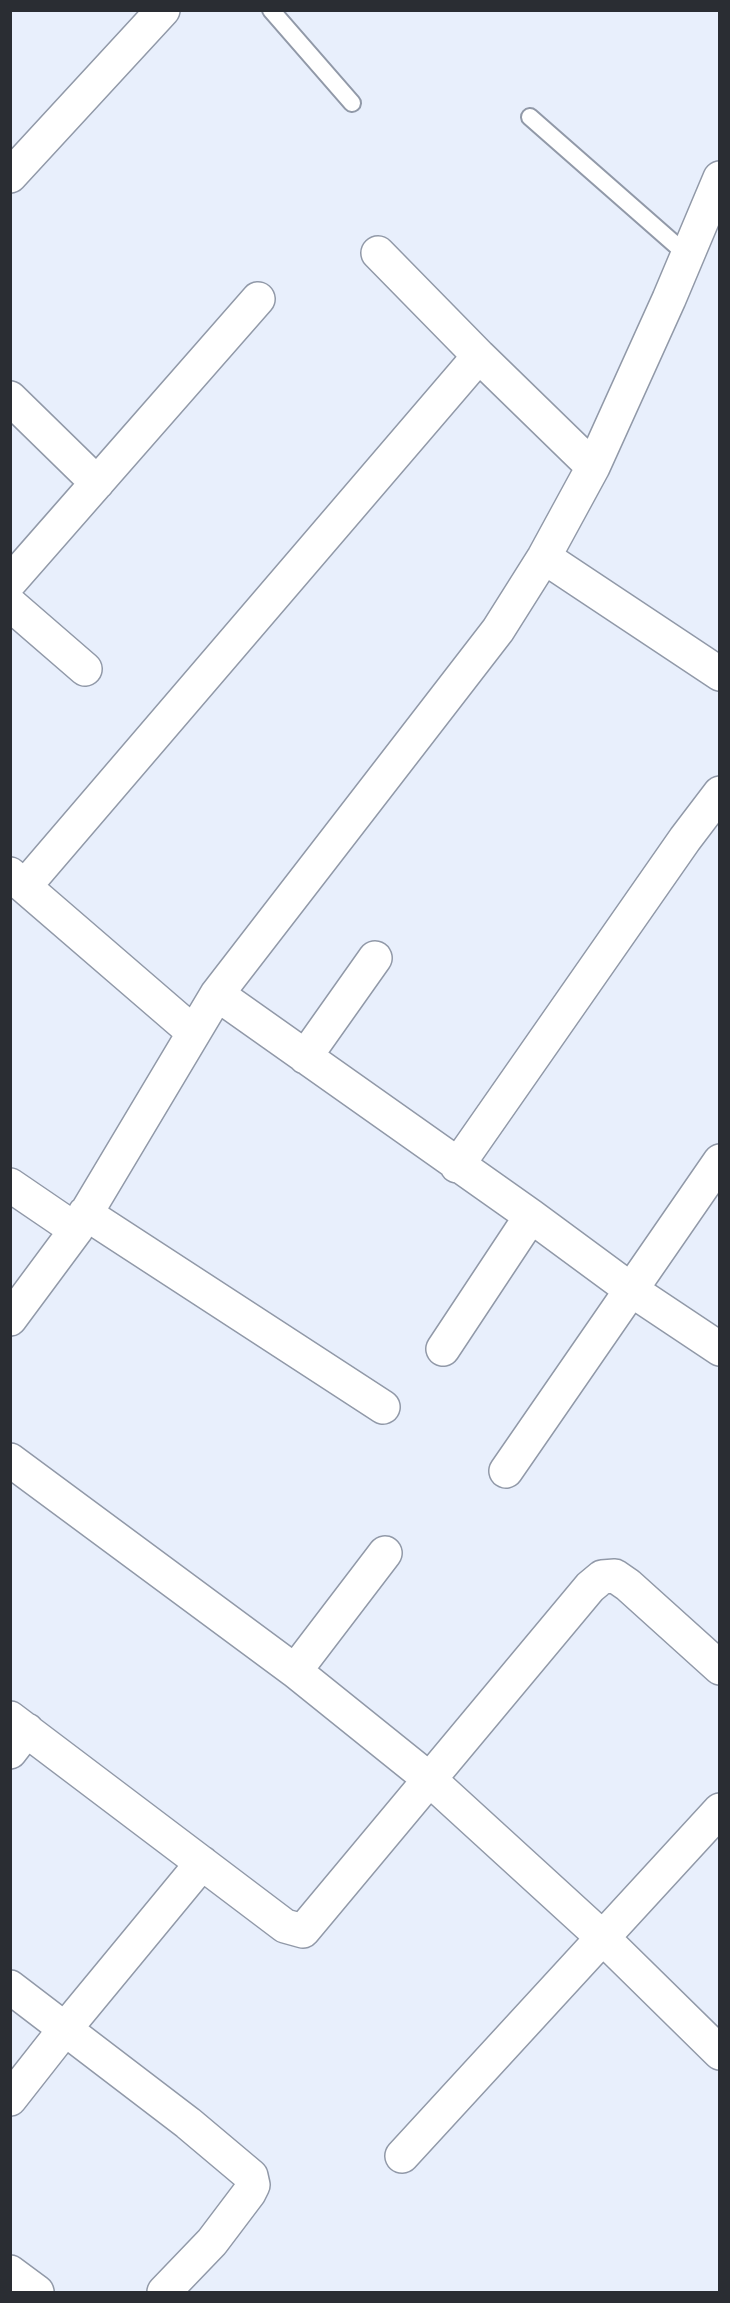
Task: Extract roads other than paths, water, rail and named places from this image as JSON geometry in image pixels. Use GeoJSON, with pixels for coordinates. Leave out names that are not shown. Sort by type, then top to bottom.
{"type":"FeatureCollection","features":[{"type":"Feature","properties":{"kind":"street"},"geometry":{"type":"LineString","coordinates":[[10,176],[163,10]]}},
{"type":"Feature","properties":{"kind":"street"},"geometry":{"type":"LineString","coordinates":[[10,1319],[81,1221],[217,994],[498,630],[544,557],[593,467],[669,299],[686,254],[720,178]]}},
{"type":"Feature","properties":{"kind":"street"},"geometry":{"type":"LineString","coordinates":[[378,253],[593,467]]}},
{"type":"Feature","properties":{"kind":"street"},"geometry":{"type":"LineString","coordinates":[[10,582],[258,299]]}},
{"type":"Feature","properties":{"kind":"street"},"geometry":{"type":"LineString","coordinates":[[194,1032],[18,880],[479,356]]}},
{"type":"Feature","properties":{"kind":"street"},"geometry":{"type":"LineString","coordinates":[[10,398],[97,483]]}},
{"type":"Feature","properties":{"kind":"street"},"geometry":{"type":"LineString","coordinates":[[544,557],[720,674]]}},
{"type":"Feature","properties":{"kind":"street"},"geometry":{"type":"LineString","coordinates":[[10,604],[85,669]]}},
{"type":"Feature","properties":{"kind":"street"},"geometry":{"type":"LineString","coordinates":[[457,1166],[678,848],[720,793]]}},
{"type":"Feature","properties":{"kind":"street"},"geometry":{"type":"LineString","coordinates":[[305,1057],[375,958]]}},
{"type":"Feature","properties":{"kind":"street"},"geometry":{"type":"LineString","coordinates":[[217,994],[457,1166],[531,1216],[630,1289],[720,1349]]}},
{"type":"Feature","properties":{"kind":"street"},"geometry":{"type":"LineString","coordinates":[[506,1471],[720,1161]]}},
{"type":"Feature","properties":{"kind":"street"},"geometry":{"type":"LineString","coordinates":[[10,1185],[81,1221],[384,1407]]}},
{"type":"Feature","properties":{"kind":"street"},"geometry":{"type":"LineString","coordinates":[[443,1349],[531,1216]]}},
{"type":"Feature","properties":{"kind":"street"},"geometry":{"type":"LineString","coordinates":[[10,1460],[295,1671],[429,1778],[602,1937],[720,2053]]}},
{"type":"Feature","properties":{"kind":"street"},"geometry":{"type":"LineString","coordinates":[[295,1671],[385,1553]]}},
{"type":"Feature","properties":{"kind":"street"},"geometry":{"type":"LineString","coordinates":[[16,1734],[202,1863],[285,1926],[303,1931],[590,1587],[602,1577],[615,1576],[628,1585],[720,1668]]}},
{"type":"Feature","properties":{"kind":"street"},"geometry":{"type":"LineString","coordinates":[[402,2156],[720,1810]]}},
{"type":"Feature","properties":{"kind":"street"},"geometry":{"type":"LineString","coordinates":[[10,2099],[202,1863]]}},
{"type":"Feature","properties":{"kind":"street"},"geometry":{"type":"LineString","coordinates":[[10,1987],[188,2123],[251,2176],[253,2185],[249,2193],[212,2242],[164,2292]]}},
{"type":"Feature","properties":{"kind":"street"},"geometry":{"type":"LineString","coordinates":[[10,2272],[37,2292]]}},
{"type":"Feature","properties":{"kind":"lane"},"geometry":{"type":"LineString","coordinates":[[271,10],[352,103]]}},
{"type":"Feature","properties":{"kind":"lane"},"geometry":{"type":"LineString","coordinates":[[530,117],[686,254]]}}]}
